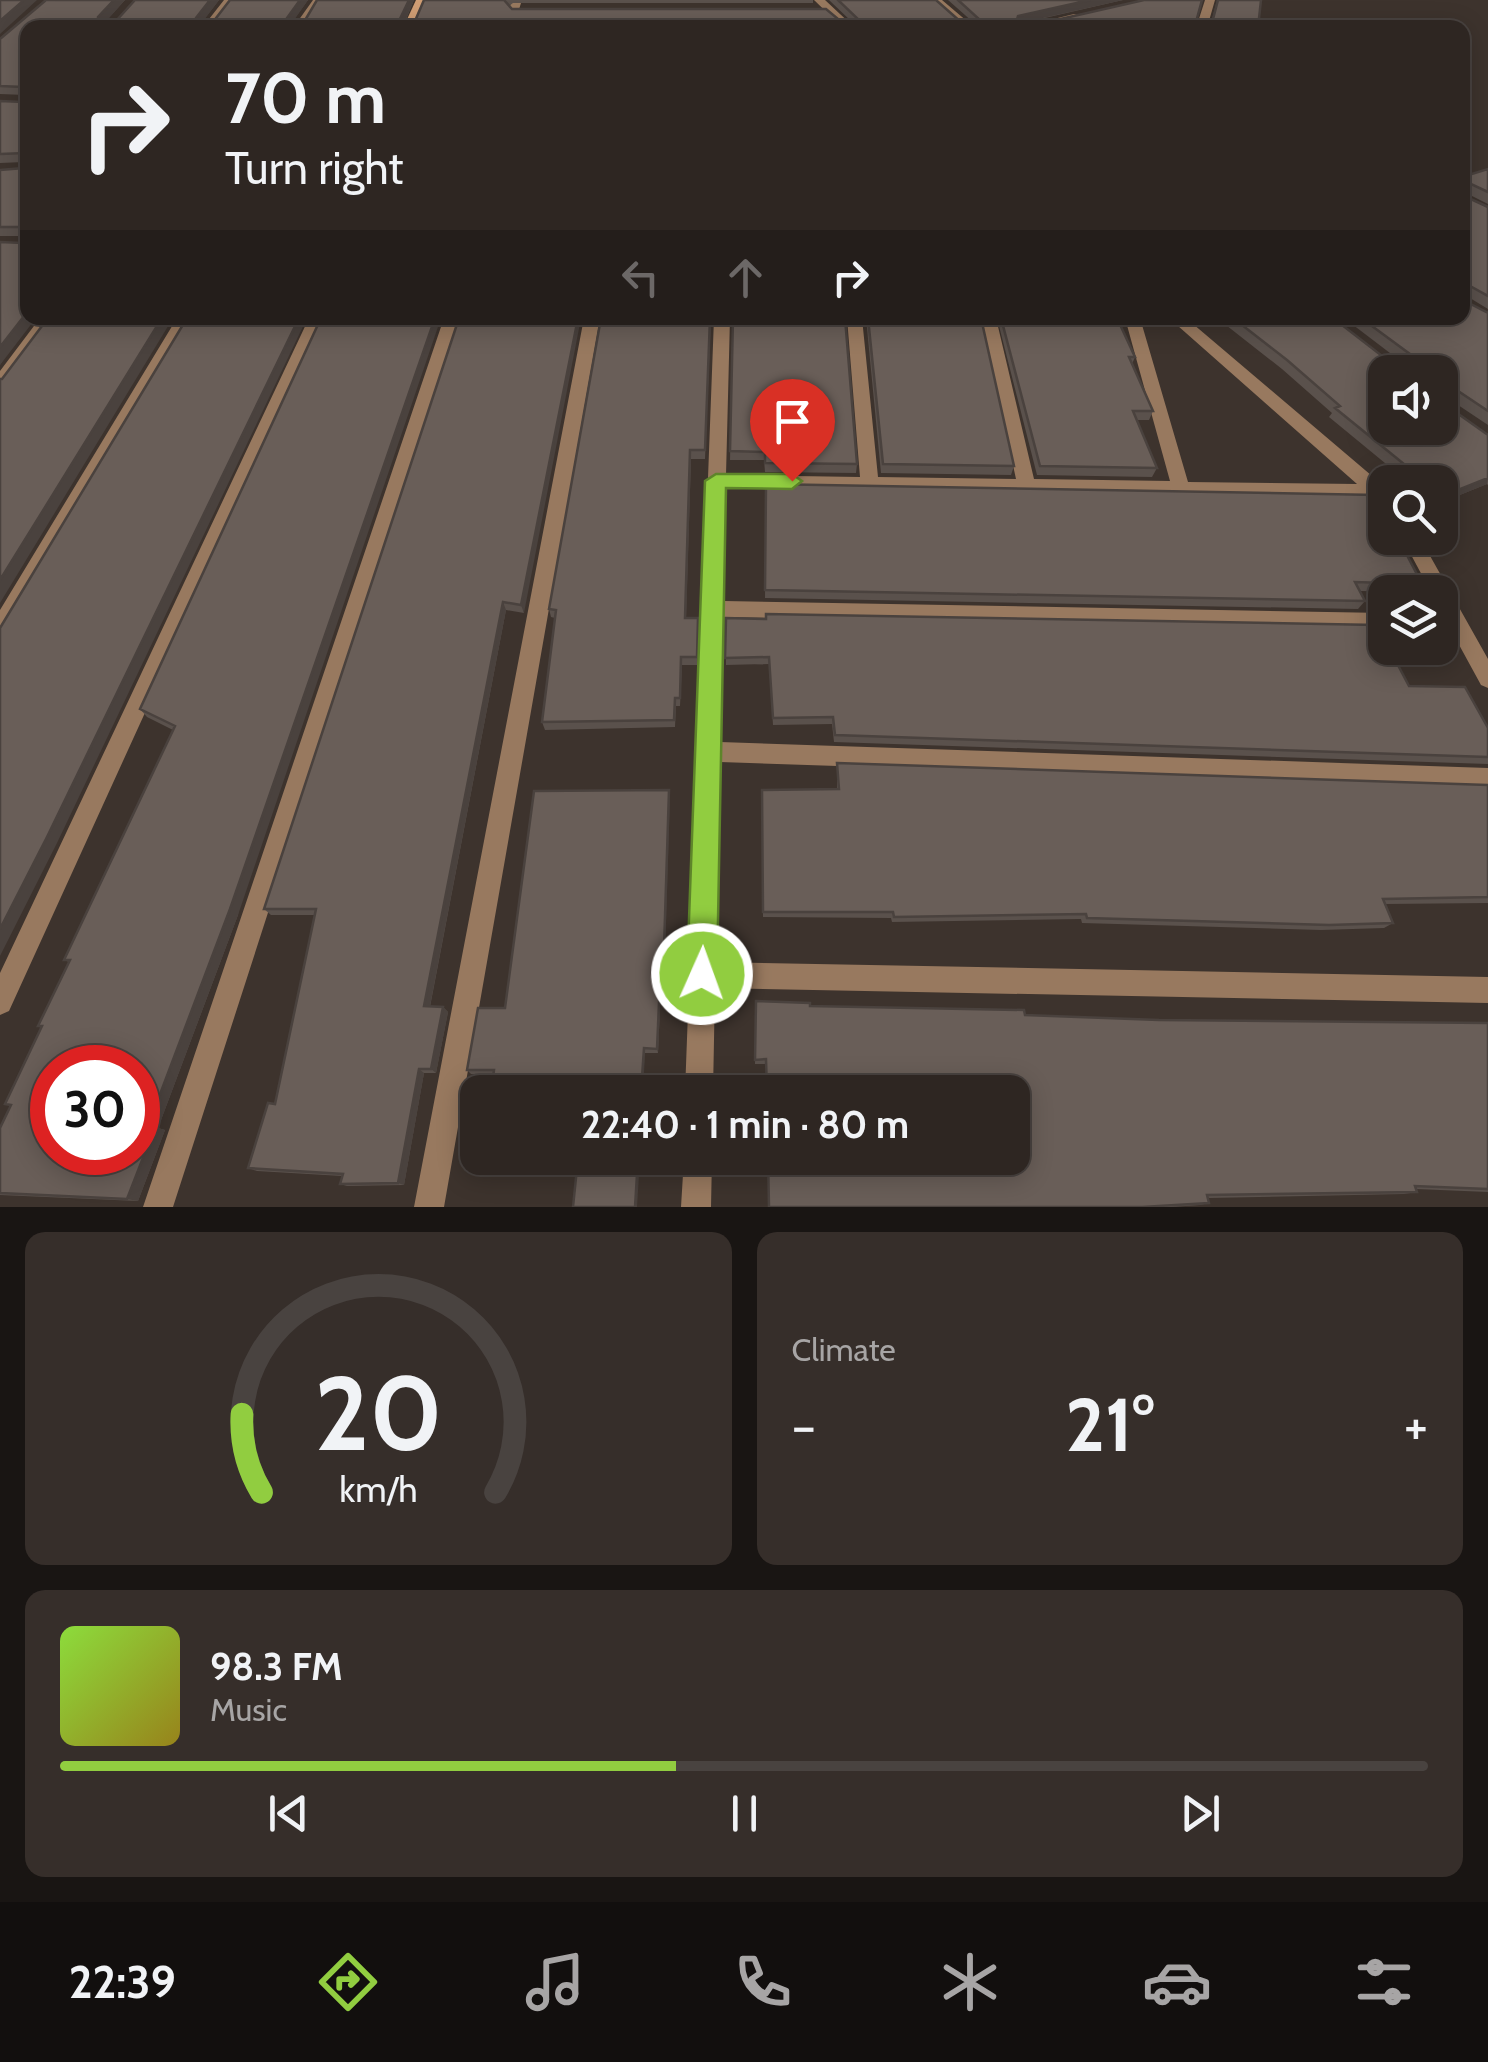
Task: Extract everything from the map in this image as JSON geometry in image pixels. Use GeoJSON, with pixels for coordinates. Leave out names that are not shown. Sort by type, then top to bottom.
{"type":"FeatureCollection","features":[{"type":"Feature","properties":{"kind":"street"},"geometry":{"type":"LineString","coordinates":[[213,20],[229,0]]}},
{"type":"Feature","properties":{"kind":"street"},"geometry":{"type":"LineString","coordinates":[[819,0],[841,20]]}},
{"type":"Feature","properties":{"kind":"street"},"geometry":{"type":"LineString","coordinates":[[936,0],[960,20]]}},
{"type":"Feature","properties":{"kind":"street"},"geometry":{"type":"LineString","coordinates":[[515,5],[533,10]]}},
{"type":"Feature","properties":{"kind":"street"},"geometry":{"type":"LineString","coordinates":[[810,10],[830,10]]}},
{"type":"Feature","properties":{"kind":"street"},"geometry":{"type":"LineString","coordinates":[[1060,20],[1079,16]]}},
{"type":"Feature","properties":{"kind":"street"},"geometry":{"type":"LineString","coordinates":[[0,382],[43,325]]}},
{"type":"Feature","properties":{"kind":"street"},"geometry":{"type":"LineString","coordinates":[[0,628],[181,325]]}},
{"type":"Feature","properties":{"kind":"street"},"geometry":{"type":"LineString","coordinates":[[0,1002],[314,325]]}},
{"type":"Feature","properties":{"kind":"street"},"geometry":{"type":"LineString","coordinates":[[158,1207],[450,325]]}},
{"type":"Feature","properties":{"kind":"street"},"geometry":{"type":"LineString","coordinates":[[430,1207],[591,325]]}},
{"type":"Feature","properties":{"kind":"street"},"geometry":{"type":"LineString","coordinates":[[699,1075],[722,325]]}},
{"type":"Feature","properties":{"kind":"street"},"geometry":{"type":"LineString","coordinates":[[855,325],[868,481]]}},
{"type":"Feature","properties":{"kind":"street"},"geometry":{"type":"LineString","coordinates":[[992,325],[1026,484]]}},
{"type":"Feature","properties":{"kind":"street"},"geometry":{"type":"LineString","coordinates":[[1135,325],[1182,487]]}},
{"type":"Feature","properties":{"kind":"street"},"geometry":{"type":"LineString","coordinates":[[1185,325],[1368,484]]}},
{"type":"Feature","properties":{"kind":"street"},"geometry":{"type":"LineString","coordinates":[[716,481],[1182,487],[1368,494]]}},
{"type":"Feature","properties":{"kind":"street"},"geometry":{"type":"LineString","coordinates":[[714,609],[1368,621]]}},
{"type":"Feature","properties":{"kind":"street"},"geometry":{"type":"LineString","coordinates":[[1458,635],[1488,679]]}},
{"type":"Feature","properties":{"kind":"street"},"geometry":{"type":"LineString","coordinates":[[709,752],[1488,778]]}},
{"type":"Feature","properties":{"kind":"street"},"geometry":{"type":"LineString","coordinates":[[702,974],[1488,990]]}},
{"type":"Feature","properties":{"kind":"street"},"geometry":{"type":"LineString","coordinates":[[696,1207],[697,1175]]}},
{"type":"Feature","properties":{"kind":"building"},"geometry":{"type":"Polygon","coordinates":[[[0,0],[24,0],[0,21],[0,0]]]}},
{"type":"Feature","properties":{"kind":"building"},"geometry":{"type":"Polygon","coordinates":[[[46,0],[114,0],[98,20],[22,20],[46,0]]]}},
{"type":"Feature","properties":{"kind":"building"},"geometry":{"type":"Polygon","coordinates":[[[135,0],[210,0],[196,18],[117,20],[135,0]]]}},
{"type":"Feature","properties":{"kind":"building"},"geometry":{"type":"Polygon","coordinates":[[[230,0],[300,0],[287,18],[215,20],[230,0]]]}},
{"type":"Feature","properties":{"kind":"building"},"geometry":{"type":"Polygon","coordinates":[[[317,0],[409,0],[399,20],[305,20],[317,0]]]}},
{"type":"Feature","properties":{"kind":"building"},"geometry":{"type":"Polygon","coordinates":[[[424,0],[504,0],[512,9],[826,9],[839,20],[415,20],[424,0]]]}},
{"type":"Feature","properties":{"kind":"building"},"geometry":{"type":"Polygon","coordinates":[[[838,0],[936,0],[959,20],[859,20],[838,0]]]}},
{"type":"Feature","properties":{"kind":"building"},"geometry":{"type":"Polygon","coordinates":[[[958,0],[1090,0],[1018,16],[1017,20],[980,20],[958,0]]]}},
{"type":"Feature","properties":{"kind":"building"},"geometry":{"type":"Polygon","coordinates":[[[1144,0],[1202,0],[1197,20],[1056,20],[1144,0]]]}},
{"type":"Feature","properties":{"kind":"building"},"geometry":{"type":"Polygon","coordinates":[[[1218,0],[1261,0],[1259,20],[1213,20],[1218,0]]]}},
{"type":"Feature","properties":{"kind":"building"},"geometry":{"type":"Polygon","coordinates":[[[20,22],[20,87],[0,86],[0,39],[20,22]]]}},
{"type":"Feature","properties":{"kind":"building"},"geometry":{"type":"Polygon","coordinates":[[[0,101],[20,102],[20,153],[0,154],[0,101]]]}},
{"type":"Feature","properties":{"kind":"building"},"geometry":{"type":"Polygon","coordinates":[[[20,168],[20,227],[0,227],[0,170],[20,168]]]}},
{"type":"Feature","properties":{"kind":"building"},"geometry":{"type":"Polygon","coordinates":[[[1488,169],[1488,192],[1470,183],[1470,175],[1488,169]]]}},
{"type":"Feature","properties":{"kind":"building"},"geometry":{"type":"Polygon","coordinates":[[[1470,199],[1488,207],[1488,296],[1470,286],[1470,199]]]}},
{"type":"Feature","properties":{"kind":"building"},"geometry":{"type":"Polygon","coordinates":[[[0,242],[20,243],[20,321],[0,347],[0,242]]]}},
{"type":"Feature","properties":{"kind":"building"},"geometry":{"type":"Polygon","coordinates":[[[1470,304],[1488,313],[1488,411],[1458,391],[1458,355],[1411,355],[1370,325],[1470,325],[1470,304]]]}},
{"type":"Feature","properties":{"kind":"building"},"geometry":{"type":"Polygon","coordinates":[[[43,325],[158,325],[0,580],[0,379],[43,325]]]}},
{"type":"Feature","properties":{"kind":"building"},"geometry":{"type":"Polygon","coordinates":[[[183,325],[296,325],[0,929],[0,628],[183,325]]]}},
{"type":"Feature","properties":{"kind":"building"},"geometry":{"type":"Polygon","coordinates":[[[318,325],[433,325],[230,909],[160,1094],[160,1045],[33,1045],[70,960],[64,960],[175,726],[140,709],[318,325]]]}},
{"type":"Feature","properties":{"kind":"building"},"geometry":{"type":"Polygon","coordinates":[[[457,325],[577,325],[521,605],[503,602],[424,1006],[443,1007],[431,1069],[419,1069],[398,1183],[340,1184],[343,1174],[248,1168],[268,1103],[275,1104],[316,909],[264,909],[457,325]]]}},
{"type":"Feature","properties":{"kind":"building"},"geometry":{"type":"Polygon","coordinates":[[[600,325],[710,325],[705,450],[690,450],[685,618],[698,618],[697,657],[681,657],[680,698],[675,698],[674,720],[542,722],[556,610],[549,609],[600,325]]]}},
{"type":"Feature","properties":{"kind":"building"},"geometry":{"type":"Polygon","coordinates":[[[733,325],[846,325],[857,464],[765,463],[765,452],[730,451],[733,325]]]}},
{"type":"Feature","properties":{"kind":"building"},"geometry":{"type":"Polygon","coordinates":[[[869,325],[983,325],[1014,466],[883,464],[869,325]]]}},
{"type":"Feature","properties":{"kind":"building"},"geometry":{"type":"Polygon","coordinates":[[[1003,325],[1120,325],[1135,357],[1129,357],[1153,411],[1133,411],[1157,468],[1040,466],[1003,325]]]}},
{"type":"Feature","properties":{"kind":"building"},"geometry":{"type":"Polygon","coordinates":[[[1242,325],[1342,325],[1381,355],[1368,355],[1368,435],[1335,408],[1340,406],[1242,325]]]}},
{"type":"Feature","properties":{"kind":"building"},"geometry":{"type":"Polygon","coordinates":[[[1458,414],[1488,435],[1488,478],[1458,490],[1458,465],[1405,465],[1380,445],[1458,445],[1458,414]]]}},
{"type":"Feature","properties":{"kind":"building"},"geometry":{"type":"Polygon","coordinates":[[[766,484],[1368,495],[1368,555],[1407,555],[1417,575],[1368,575],[1368,582],[1355,582],[1365,601],[765,590],[766,484]]]}},
{"type":"Feature","properties":{"kind":"building"},"geometry":{"type":"Polygon","coordinates":[[[766,614],[1368,625],[1368,665],[1398,665],[1409,686],[1465,687],[1488,728],[1488,757],[835,735],[833,717],[773,718],[769,657],[725,658],[726,618],[766,619],[766,614]]]}},
{"type":"Feature","properties":{"kind":"building"},"geometry":{"type":"Polygon","coordinates":[[[837,763],[1488,785],[1488,897],[1383,899],[1393,923],[1329,925],[1087,918],[1086,914],[894,917],[893,912],[763,912],[762,790],[839,789],[837,763]]]}},
{"type":"Feature","properties":{"kind":"building"},"geometry":{"type":"Polygon","coordinates":[[[669,790],[657,1049],[644,1048],[642,1075],[493,1075],[494,1070],[467,1070],[478,1008],[505,1008],[534,791],[669,790]]]}},
{"type":"Feature","properties":{"kind":"building"},"geometry":{"type":"Polygon","coordinates":[[[756,1001],[810,1006],[1024,1010],[1025,1015],[1159,1020],[1488,1023],[1488,1189],[1415,1186],[1417,1192],[1207,1195],[1209,1203],[1142,1207],[769,1207],[768,1175],[1030,1175],[1030,1075],[766,1075],[766,1059],[755,1060],[756,1001]]]}},
{"type":"Feature","properties":{"kind":"building"},"geometry":{"type":"Polygon","coordinates":[[[30,1051],[30,1175],[136,1175],[127,1199],[0,1193],[0,1128],[11,1105],[5,1104],[30,1051]]]}},
{"type":"Feature","properties":{"kind":"building"},"geometry":{"type":"Polygon","coordinates":[[[576,1175],[637,1175],[635,1207],[573,1207],[576,1175]]]}},
{"type":"Feature","properties":{"kind":"route"},"geometry":{"type":"LineString","coordinates":[[702,974],[716,481],[792,481]]}}]}
